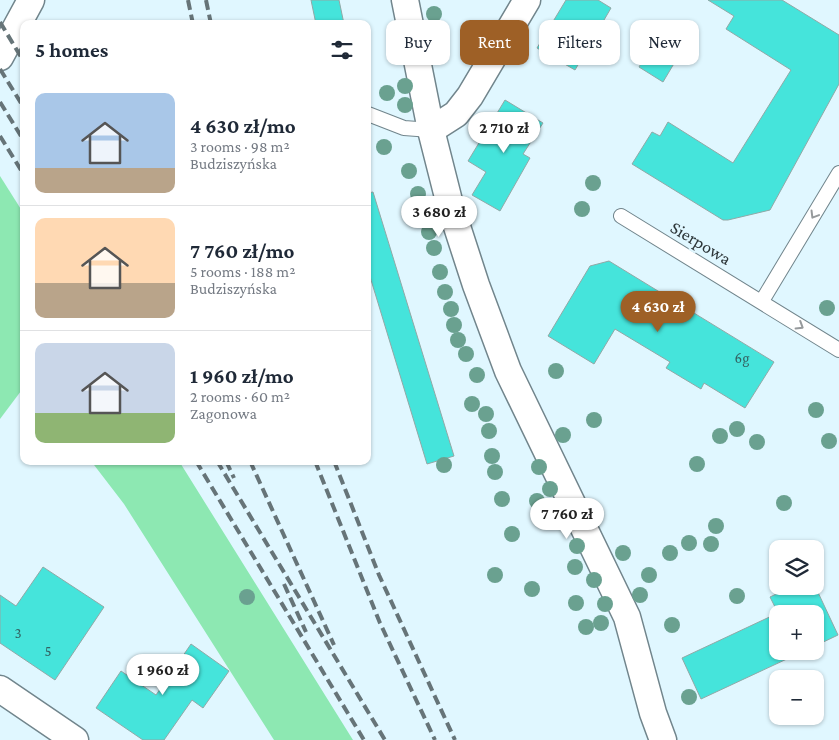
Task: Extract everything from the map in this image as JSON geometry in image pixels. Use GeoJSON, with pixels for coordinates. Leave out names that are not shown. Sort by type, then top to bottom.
{"type":"FeatureCollection","features":[{"type":"Feature","properties":{"kind":"street"},"geometry":{"type":"LineString","coordinates":[[21,20],[32,0]]}},
{"type":"Feature","properties":{"kind":"street"},"geometry":{"type":"LineString","coordinates":[[405,0],[430,130],[450,205],[492,331],[508,371],[627,617],[653,713],[663,740]]}},
{"type":"Feature","properties":{"kind":"street"},"geometry":{"type":"LineString","coordinates":[[430,130],[456,114],[528,0]]}},
{"type":"Feature","properties":{"kind":"street"},"geometry":{"type":"LineString","coordinates":[[0,57],[20,21]]}},
{"type":"Feature","properties":{"kind":"street"},"geometry":{"type":"LineString","coordinates":[[0,689],[74,740]]}},
{"type":"Feature","properties":{"kind":"lane"},"geometry":{"type":"LineString","coordinates":[[371,115],[404,128],[430,130]]}},
{"type":"Feature","properties":{"kind":"lane"},"geometry":{"type":"LineString","coordinates":[[762,301],[839,173]]}},
{"type":"Feature","properties":{"kind":"lane","name":"Sierpowa"},"geometry":{"type":"LineString","coordinates":[[621,216],[839,350]]}},
{"type":"Feature","properties":{"kind":"green space"},"geometry":{"type":"Polygon","coordinates":[[[0,176],[20,208],[20,392],[0,419],[0,176]]]}},
{"type":"Feature","properties":{"kind":"green space"},"geometry":{"type":"Polygon","coordinates":[[[94,465],[181,465],[353,740],[274,740],[124,504],[94,465]]]}},
{"type":"Feature","properties":{"kind":"building"},"geometry":{"type":"Polygon","coordinates":[[[311,0],[339,0],[343,20],[315,20],[311,0]]]}},
{"type":"Feature","properties":{"kind":"building"},"geometry":{"type":"Polygon","coordinates":[[[566,0],[598,0],[611,8],[604,20],[554,20],[566,0]]]}},
{"type":"Feature","properties":{"kind":"building"},"geometry":{"type":"Polygon","coordinates":[[[708,0],[782,0],[839,35],[839,84],[770,210],[728,220],[723,220],[632,164],[652,132],[660,136],[668,122],[733,163],[791,70],[726,29],[734,16],[708,0]]]}},
{"type":"Feature","properties":{"kind":"building"},"geometry":{"type":"Polygon","coordinates":[[[566,65],[578,65],[575,70],[566,65]]]}},
{"type":"Feature","properties":{"kind":"building"},"geometry":{"type":"Polygon","coordinates":[[[640,65],[673,65],[663,82],[639,67],[640,65]]]}},
{"type":"Feature","properties":{"kind":"building"},"geometry":{"type":"Polygon","coordinates":[[[505,100],[543,123],[523,154],[530,158],[500,211],[472,195],[486,172],[468,161],[505,100]]]}},
{"type":"Feature","properties":{"kind":"building"},"geometry":{"type":"Polygon","coordinates":[[[371,192],[373,192],[454,456],[427,464],[371,280],[371,192]]]}},
{"type":"Feature","properties":{"kind":"building"},"geometry":{"type":"Polygon","coordinates":[[[609,261],[774,362],[745,408],[704,383],[701,389],[666,368],[670,362],[615,329],[594,364],[548,336],[590,266],[609,261]]]}},
{"type":"Feature","properties":{"kind":"building"},"geometry":{"type":"Polygon","coordinates":[[[43,567],[104,607],[55,680],[0,643],[0,595],[16,606],[43,567]]]}},
{"type":"Feature","properties":{"kind":"building"},"geometry":{"type":"Polygon","coordinates":[[[774,595],[819,595],[824,605],[774,605],[770,597],[774,595]]]}},
{"type":"Feature","properties":{"kind":"building"},"geometry":{"type":"Polygon","coordinates":[[[824,605],[838,635],[824,642],[824,605]]]}},
{"type":"Feature","properties":{"kind":"building"},"geometry":{"type":"Polygon","coordinates":[[[769,617],[769,660],[785,660],[701,699],[682,658],[769,617]]]}},
{"type":"Feature","properties":{"kind":"building"},"geometry":{"type":"Polygon","coordinates":[[[191,644],[229,671],[203,708],[192,700],[164,740],[143,740],[96,708],[121,671],[156,695],[191,644]]]}},
{"type":"Feature","properties":{"kind":"railway"},"geometry":{"type":"LineString","coordinates":[[188,0],[192,20]]}},
{"type":"Feature","properties":{"kind":"railway"},"geometry":{"type":"LineString","coordinates":[[206,0],[210,20]]}},
{"type":"Feature","properties":{"kind":"railway"},"geometry":{"type":"LineString","coordinates":[[0,22],[20,55]]}},
{"type":"Feature","properties":{"kind":"railway"},"geometry":{"type":"LineString","coordinates":[[0,69],[20,102]]}},
{"type":"Feature","properties":{"kind":"railway"},"geometry":{"type":"LineString","coordinates":[[0,102],[20,134]]}},
{"type":"Feature","properties":{"kind":"railway"},"geometry":{"type":"LineString","coordinates":[[0,136],[20,168]]}},
{"type":"Feature","properties":{"kind":"railway"},"geometry":{"type":"LineString","coordinates":[[198,465],[364,740]]}},
{"type":"Feature","properties":{"kind":"railway"},"geometry":{"type":"LineString","coordinates":[[219,465],[385,740]]}},
{"type":"Feature","properties":{"kind":"railway"},"geometry":{"type":"LineString","coordinates":[[228,465],[234,478]]}},
{"type":"Feature","properties":{"kind":"railway"},"geometry":{"type":"LineString","coordinates":[[252,465],[334,645]]}},
{"type":"Feature","properties":{"kind":"railway"},"geometry":{"type":"LineString","coordinates":[[317,465],[380,623],[435,740]]}},
{"type":"Feature","properties":{"kind":"railway"},"geometry":{"type":"LineString","coordinates":[[336,465],[379,575],[455,740]]}},
{"type":"Feature","properties":{"kind":"railway"},"geometry":{"type":"LineString","coordinates":[[284,584],[306,632]]}}]}
